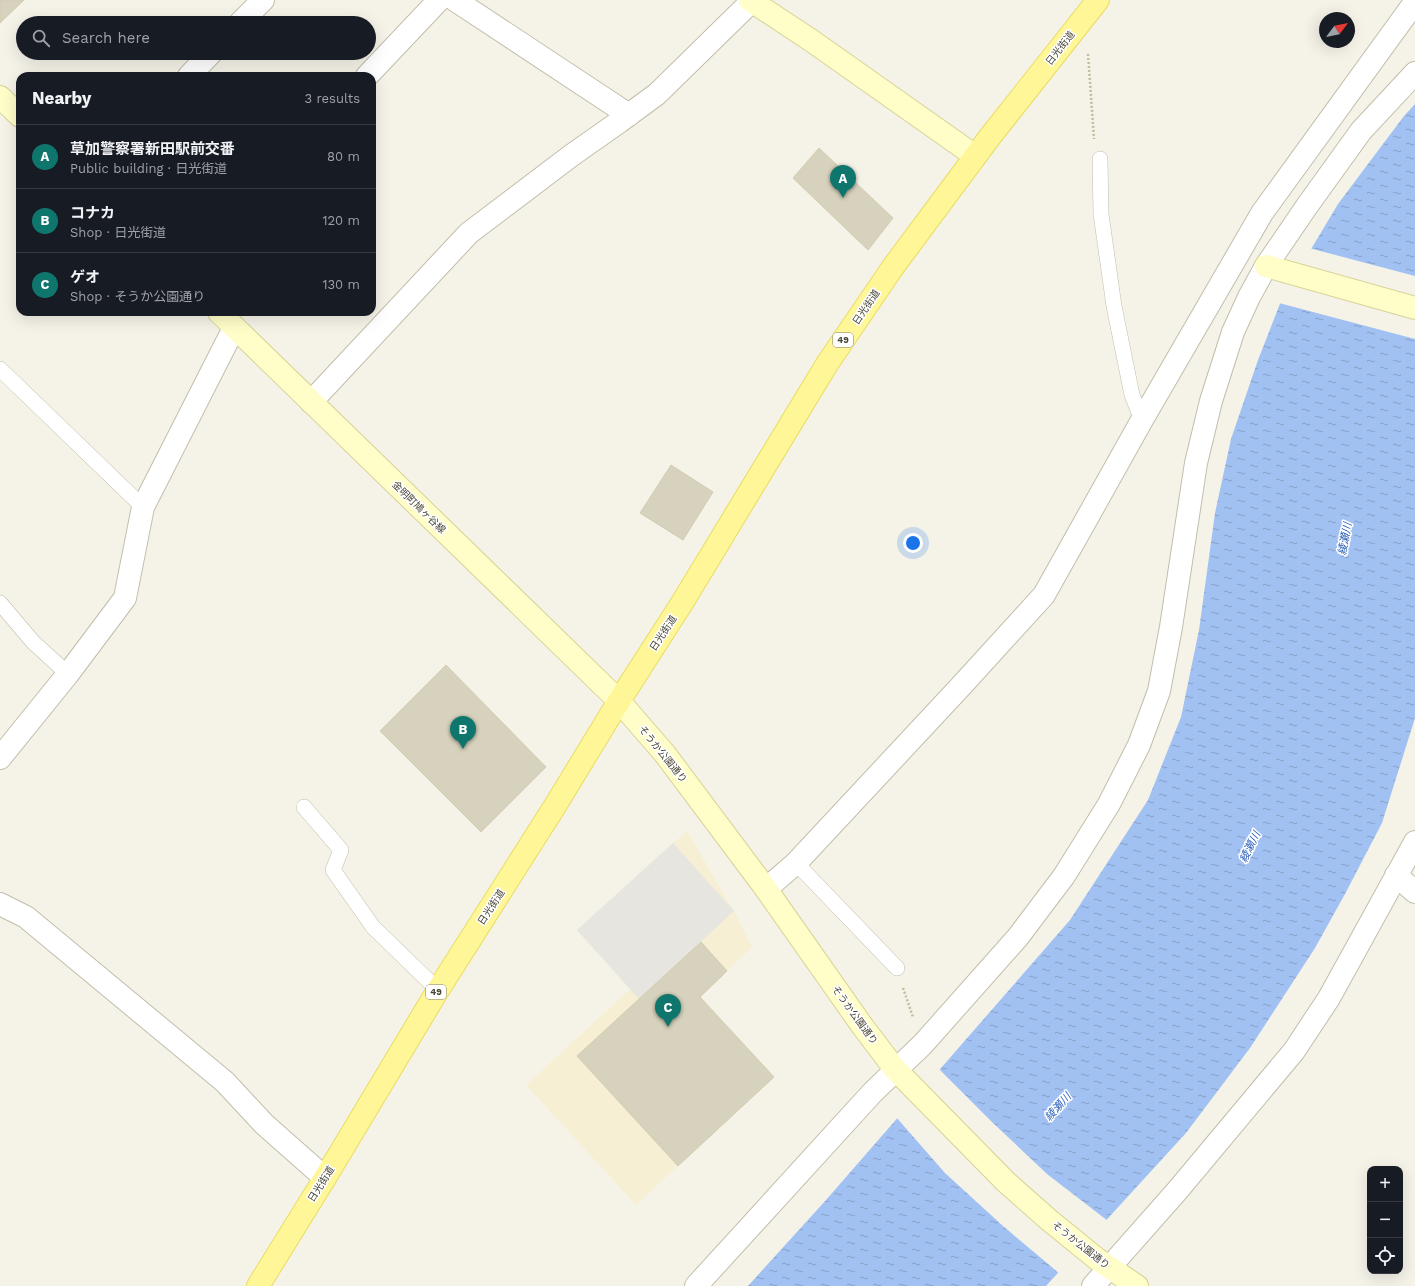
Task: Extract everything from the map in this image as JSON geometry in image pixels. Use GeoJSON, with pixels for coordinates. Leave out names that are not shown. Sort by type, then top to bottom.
{"type":"FeatureCollection","features":[{"type":"Feature","properties":{"kind":"main road","name":"日光街道"},"geometry":{"type":"LineString","coordinates":[[258,1286],[438,990],[555,806],[619,701],[682,604],[827,364],[893,267],[975,156],[1091,8]]}},
{"type":"Feature","properties":{"kind":"street"},"geometry":{"type":"LineString","coordinates":[[247,16],[262,0]]}},
{"type":"Feature","properties":{"kind":"street"},"geometry":{"type":"LineString","coordinates":[[371,72],[439,0]]}},
{"type":"Feature","properties":{"kind":"street"},"geometry":{"type":"LineString","coordinates":[[455,0],[629,115]]}},
{"type":"Feature","properties":{"kind":"street"},"geometry":{"type":"LineString","coordinates":[[311,402],[469,233],[572,155],[657,94],[752,1],[812,41],[975,156]]}},
{"type":"Feature","properties":{"kind":"street"},"geometry":{"type":"LineString","coordinates":[[766,889],[796,863],[1044,595],[1142,420],[1262,213],[1415,2]]}},
{"type":"Feature","properties":{"kind":"street"},"geometry":{"type":"LineString","coordinates":[[196,72],[206,60]]}},
{"type":"Feature","properties":{"kind":"street"},"geometry":{"type":"LineString","coordinates":[[696,1286],[895,1069],[923,1044],[1018,937],[1064,876],[1109,804],[1138,745],[1159,692],[1171,627],[1196,463],[1211,401],[1233,332],[1249,297],[1266,266],[1307,206],[1361,132],[1415,73]]}},
{"type":"Feature","properties":{"kind":"street"},"geometry":{"type":"LineString","coordinates":[[0,97],[16,112]]}},
{"type":"Feature","properties":{"kind":"street"},"geometry":{"type":"LineString","coordinates":[[1266,266],[1415,308]]}},
{"type":"Feature","properties":{"kind":"street","name":"金明町鳩ヶ谷線"},"geometry":{"type":"LineString","coordinates":[[223,316],[619,701]]}},
{"type":"Feature","properties":{"kind":"street"},"geometry":{"type":"LineString","coordinates":[[0,758],[68,674],[125,598],[143,507],[234,328]]}},
{"type":"Feature","properties":{"kind":"street","name":"そうか公園通り"},"geometry":{"type":"LineString","coordinates":[[619,701],[665,754],[766,889],[863,1027],[895,1069],[1006,1182],[1049,1220],[1104,1264],[1137,1286]]}},
{"type":"Feature","properties":{"kind":"street"},"geometry":{"type":"LineString","coordinates":[[1093,1286],[1104,1264],[1177,1191],[1294,1052],[1329,998],[1415,842]]}},
{"type":"Feature","properties":{"kind":"street"},"geometry":{"type":"LineString","coordinates":[[1396,875],[1415,892]]}},
{"type":"Feature","properties":{"kind":"street"},"geometry":{"type":"LineString","coordinates":[[0,904],[26,917],[225,1082],[264,1124],[325,1178]]}},
{"type":"Feature","properties":{"kind":"lane"},"geometry":{"type":"LineString","coordinates":[[1100,158],[1100,214],[1114,306],[1132,395],[1142,420]]}},
{"type":"Feature","properties":{"kind":"lane"},"geometry":{"type":"LineString","coordinates":[[0,369],[143,507]]}},
{"type":"Feature","properties":{"kind":"lane"},"geometry":{"type":"LineString","coordinates":[[0,603],[33,642],[68,674]]}},
{"type":"Feature","properties":{"kind":"lane"},"geometry":{"type":"LineString","coordinates":[[304,807],[341,850],[333,870],[373,927],[438,990]]}},
{"type":"Feature","properties":{"kind":"lane"},"geometry":{"type":"LineString","coordinates":[[796,863],[897,968]]}},
{"type":"Feature","properties":{"kind":"path"},"geometry":{"type":"LineString","coordinates":[[1091,8],[1095,154],[1100,158]]}},
{"type":"Feature","properties":{"kind":"path"},"geometry":{"type":"LineString","coordinates":[[897,968],[913,1016]]}},
{"type":"Feature","properties":{"kind":"shaded area"},"geometry":{"type":"Polygon","coordinates":[[[687,831],[734,911],[752,947],[700,997],[774,1077],[636,1205],[526,1085],[630,989],[577,930],[687,831]]]}},
{"type":"Feature","properties":{"kind":"shaded area"},"geometry":{"type":"Polygon","coordinates":[[[673,843],[734,911],[639,999],[577,930],[673,843]]]}},
{"type":"Feature","properties":{"kind":"water","name":"綾瀬川"},"geometry":{"type":"Polygon","coordinates":[[[1415,104],[1415,718],[1382,823],[1315,948],[1250,1048],[1186,1133],[1046,1286],[748,1286],[826,1200],[1070,920],[1148,800],[1181,717],[1199,630],[1215,513],[1231,439],[1258,360],[1283,296],[1338,204],[1404,116],[1415,104]]]}},
{"type":"Feature","properties":{"kind":"pier"},"geometry":{"type":"Polygon","coordinates":[[[1309,248],[1415,276],[1415,339],[1279,303],[1281,295],[1309,248]]]}},
{"type":"Feature","properties":{"kind":"pier"},"geometry":{"type":"Polygon","coordinates":[[[938,1068],[1047,1174],[1108,1221],[1060,1274],[1003,1226],[945,1173],[896,1117],[938,1068]]]}},
{"type":"Feature","properties":{"kind":"building"},"geometry":{"type":"Polygon","coordinates":[[[0,0],[24,0],[0,23],[0,0]]]}},
{"type":"Feature","properties":{"kind":"building"},"geometry":{"type":"Polygon","coordinates":[[[819,148],[893,218],[868,250],[793,178],[819,148]]]}},
{"type":"Feature","properties":{"kind":"building"},"geometry":{"type":"Polygon","coordinates":[[[671,465],[713,492],[683,540],[640,513],[671,465]]]}},
{"type":"Feature","properties":{"kind":"building"},"geometry":{"type":"Polygon","coordinates":[[[446,665],[546,767],[481,832],[380,731],[446,665]]]}},
{"type":"Feature","properties":{"kind":"building"},"geometry":{"type":"Polygon","coordinates":[[[701,942],[727,971],[700,997],[774,1077],[678,1166],[577,1056],[701,942]]]}},
{"type":"Feature","properties":{"kind":"place","name":"草加警察署新田駅前交番"},"geometry":{"type":"Point","coordinates":[843,198]}},
{"type":"Feature","properties":{"kind":"place","name":"コナカ"},"geometry":{"type":"Point","coordinates":[463,749]}},
{"type":"Feature","properties":{"kind":"place","name":"ゲオ"},"geometry":{"type":"Point","coordinates":[668,1027]}}]}
